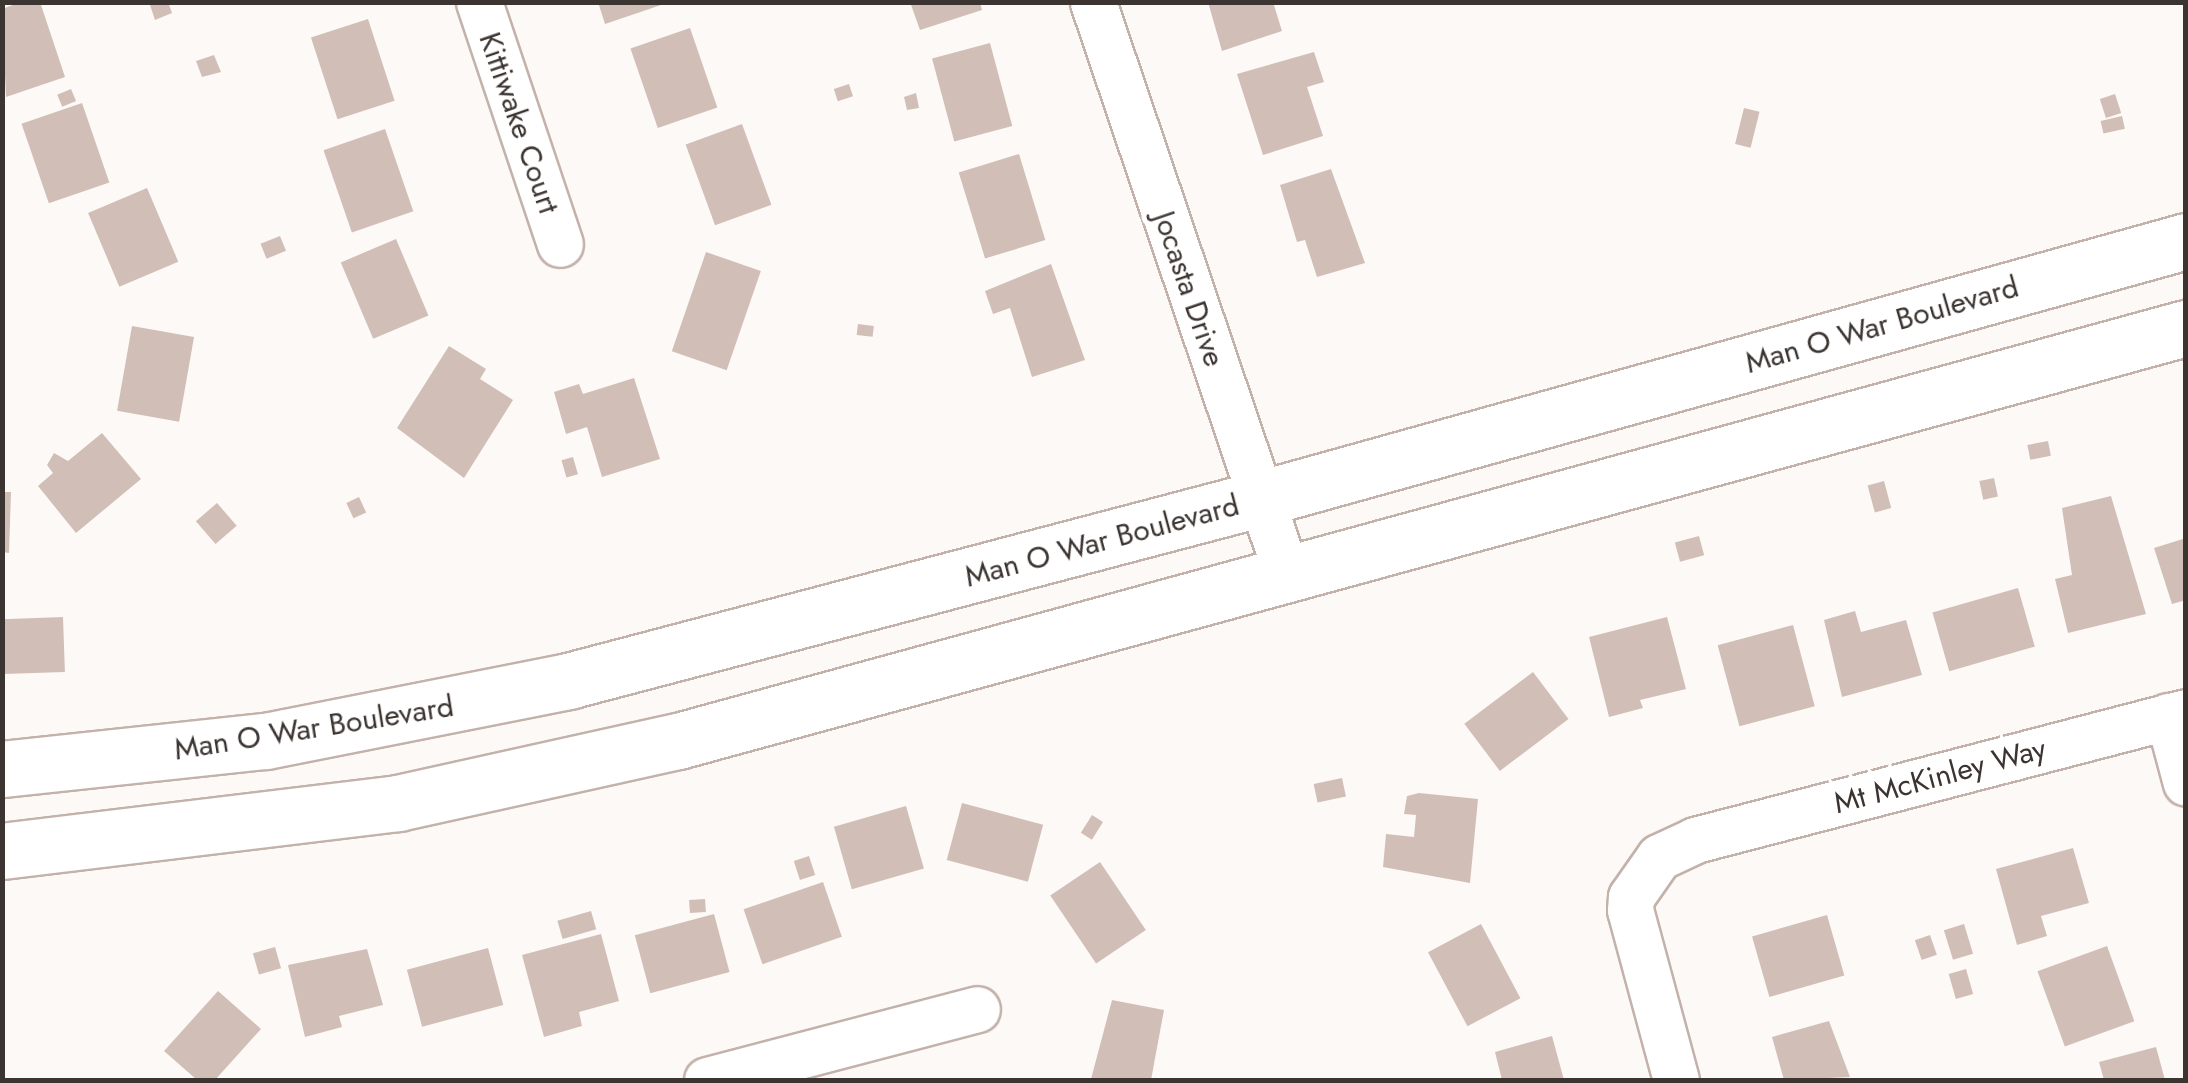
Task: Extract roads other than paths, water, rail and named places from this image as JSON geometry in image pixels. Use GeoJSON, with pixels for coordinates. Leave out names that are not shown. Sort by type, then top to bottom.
{"type":"FeatureCollection","features":[{"type":"Feature","properties":{"kind":"main road","name":"Man O War Boulevard"},"geometry":{"type":"LineString","coordinates":[[2,769],[266,741],[410,717],[804,622],[2186,241]]}},
{"type":"Feature","properties":{"kind":"main road"},"geometry":{"type":"LineString","coordinates":[[2,851],[275,822],[417,799],[696,736],[2186,328]]}},
{"type":"Feature","properties":{"kind":"street","name":"Kittiwake Court"},"geometry":{"type":"LineString","coordinates":[[479,2],[560,244]]}},
{"type":"Feature","properties":{"kind":"street","name":"Jocasta Drive"},"geometry":{"type":"LineString","coordinates":[[1092,2],[1286,575]]}},
{"type":"Feature","properties":{"kind":"street"},"geometry":{"type":"LineString","coordinates":[[2176,714],[2186,783]]}},
{"type":"Feature","properties":{"kind":"street","name":"Mt McKinley Way"},"geometry":{"type":"LineString","coordinates":[[1676,1080],[1632,926],[1631,897],[1660,857],[1696,840],[2176,714]]}},
{"type":"Feature","properties":{"kind":"street"},"geometry":{"type":"LineString","coordinates":[[707,1080],[977,1009]]}}]}
